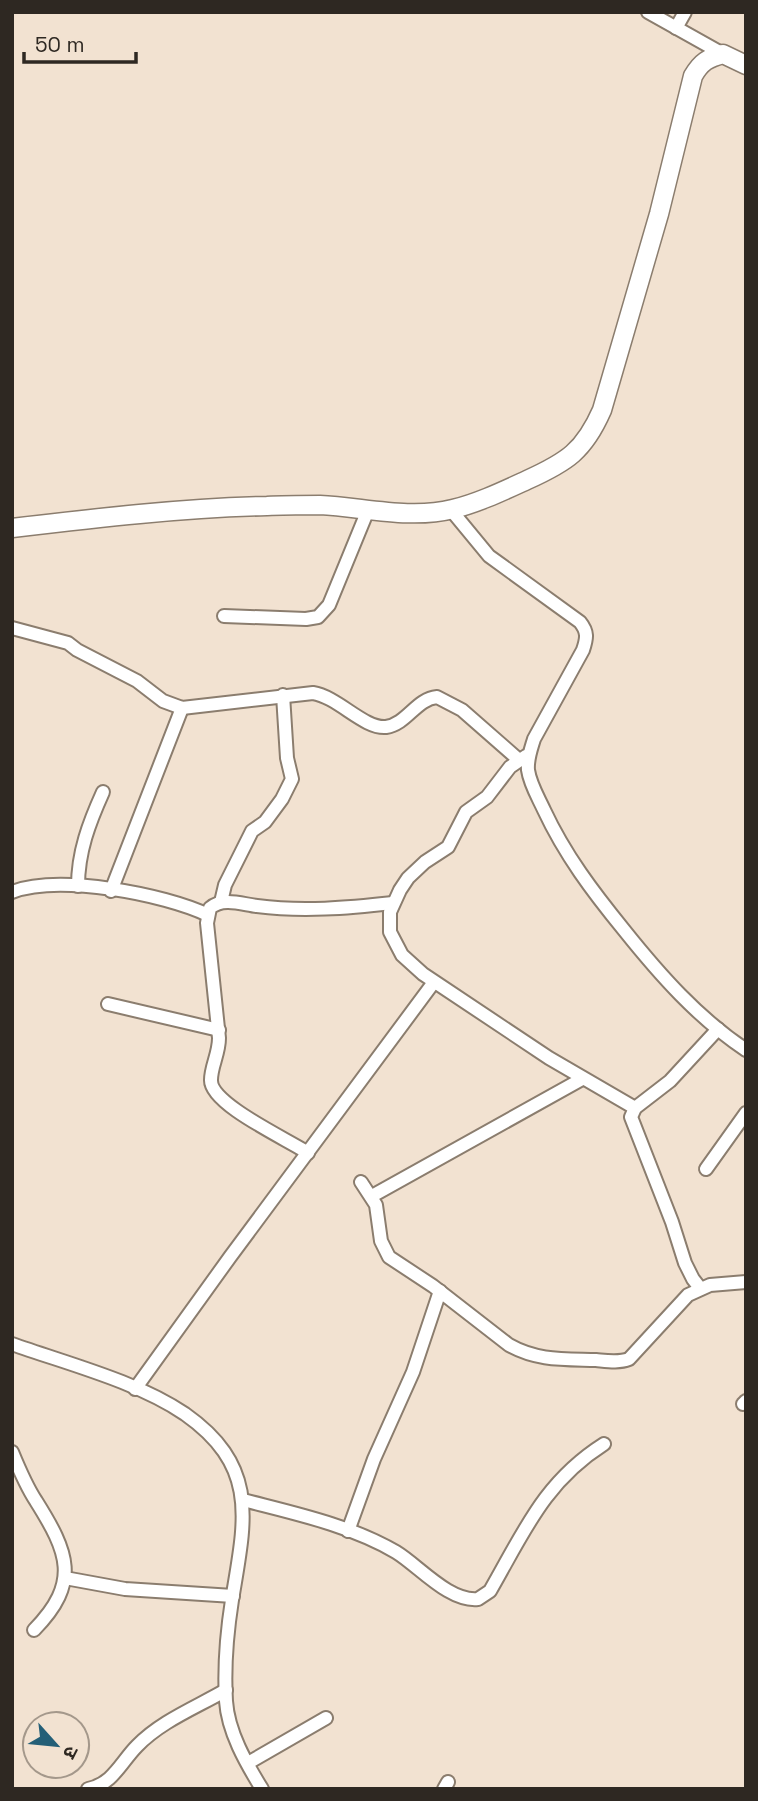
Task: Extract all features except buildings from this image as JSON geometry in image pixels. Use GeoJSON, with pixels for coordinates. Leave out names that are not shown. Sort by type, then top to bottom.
{"type":"FeatureCollection","features":[{"type":"Feature","properties":{"kind":"street"},"geometry":{"type":"LineString","coordinates":[[648,12],[746,65]]}},
{"type":"Feature","properties":{"kind":"street"},"geometry":{"type":"LineString","coordinates":[[676,28],[685,12]]}},
{"type":"Feature","properties":{"kind":"street"},"geometry":{"type":"LineString","coordinates":[[12,528],[198,509],[320,505],[415,512],[451,510],[547,471],[574,454],[592,434],[612,381],[659,214],[693,76],[700,64],[710,57],[723,54]]}},
{"type":"Feature","properties":{"kind":"street"},"geometry":{"type":"LineString","coordinates":[[224,616],[306,619],[318,617],[329,605],[369,510]]}},
{"type":"Feature","properties":{"kind":"street"},"geometry":{"type":"LineString","coordinates":[[451,510],[489,556],[580,622],[586,629],[587,639],[524,757],[503,775],[487,797],[466,811],[452,842],[417,869],[400,890],[388,922],[394,944],[411,964],[434,982],[582,1079],[635,1108]]}},
{"type":"Feature","properties":{"kind":"street"},"geometry":{"type":"LineString","coordinates":[[12,628],[68,643],[137,681],[163,701],[182,708],[304,692],[323,694],[367,722],[382,727],[398,722],[424,701],[437,697],[462,710],[524,757],[532,786],[564,850],[601,902],[694,1010],[746,1050]]}},
{"type":"Feature","properties":{"kind":"street"},"geometry":{"type":"LineString","coordinates":[[221,902],[225,885],[252,831],[265,822],[282,799],[292,779],[283,695]]}},
{"type":"Feature","properties":{"kind":"street"},"geometry":{"type":"LineString","coordinates":[[111,891],[182,708]]}},
{"type":"Feature","properties":{"kind":"street"},"geometry":{"type":"LineString","coordinates":[[78,886],[81,851],[90,820],[103,792]]}},
{"type":"Feature","properties":{"kind":"street"},"geometry":{"type":"LineString","coordinates":[[12,892],[42,885],[78,886],[172,901],[208,915]]}},
{"type":"Feature","properties":{"kind":"street"},"geometry":{"type":"LineString","coordinates":[[307,1153],[226,1105],[212,1088],[211,1079],[218,1057],[219,1030],[207,923],[210,908],[221,902],[311,909],[393,903]]}},
{"type":"Feature","properties":{"kind":"street"},"geometry":{"type":"LineString","coordinates":[[135,1389],[434,982]]}},
{"type":"Feature","properties":{"kind":"street"},"geometry":{"type":"LineString","coordinates":[[108,1004],[219,1030]]}},
{"type":"Feature","properties":{"kind":"street"},"geometry":{"type":"LineString","coordinates":[[700,1288],[685,1263],[673,1222],[654,1180],[631,1116],[635,1108],[670,1081],[718,1029]]}},
{"type":"Feature","properties":{"kind":"street"},"geometry":{"type":"LineString","coordinates":[[372,1196],[582,1079]]}},
{"type":"Feature","properties":{"kind":"street"},"geometry":{"type":"LineString","coordinates":[[706,1170],[746,1113]]}},
{"type":"Feature","properties":{"kind":"street"},"geometry":{"type":"LineString","coordinates":[[361,1182],[372,1196],[379,1213],[384,1250],[394,1261],[440,1291],[520,1351],[545,1359],[624,1362],[635,1355],[688,1295],[700,1288],[719,1283],[746,1282]]}},
{"type":"Feature","properties":{"kind":"street"},"geometry":{"type":"LineString","coordinates":[[348,1531],[374,1458],[418,1359],[440,1291]]}},
{"type":"Feature","properties":{"kind":"street"},"geometry":{"type":"LineString","coordinates":[[12,1344],[135,1389],[184,1414],[222,1447],[238,1477],[243,1500],[241,1546],[233,1596],[226,1690],[230,1722],[262,1789]]}},
{"type":"Feature","properties":{"kind":"street"},"geometry":{"type":"LineString","coordinates":[[243,1500],[348,1531],[396,1552],[446,1589],[464,1597],[478,1599],[490,1591],[534,1514],[560,1478],[604,1444]]}},
{"type":"Feature","properties":{"kind":"street"},"geometry":{"type":"LineString","coordinates":[[12,1452],[29,1488],[55,1529],[64,1558],[65,1578],[55,1604],[34,1630]]}},
{"type":"Feature","properties":{"kind":"street"},"geometry":{"type":"LineString","coordinates":[[65,1578],[125,1589],[233,1596]]}},
{"type":"Feature","properties":{"kind":"street"},"geometry":{"type":"LineString","coordinates":[[88,1789],[109,1779],[137,1745],[150,1734],[226,1690]]}},
{"type":"Feature","properties":{"kind":"street"},"geometry":{"type":"LineString","coordinates":[[248,1763],[326,1718]]}}]}
